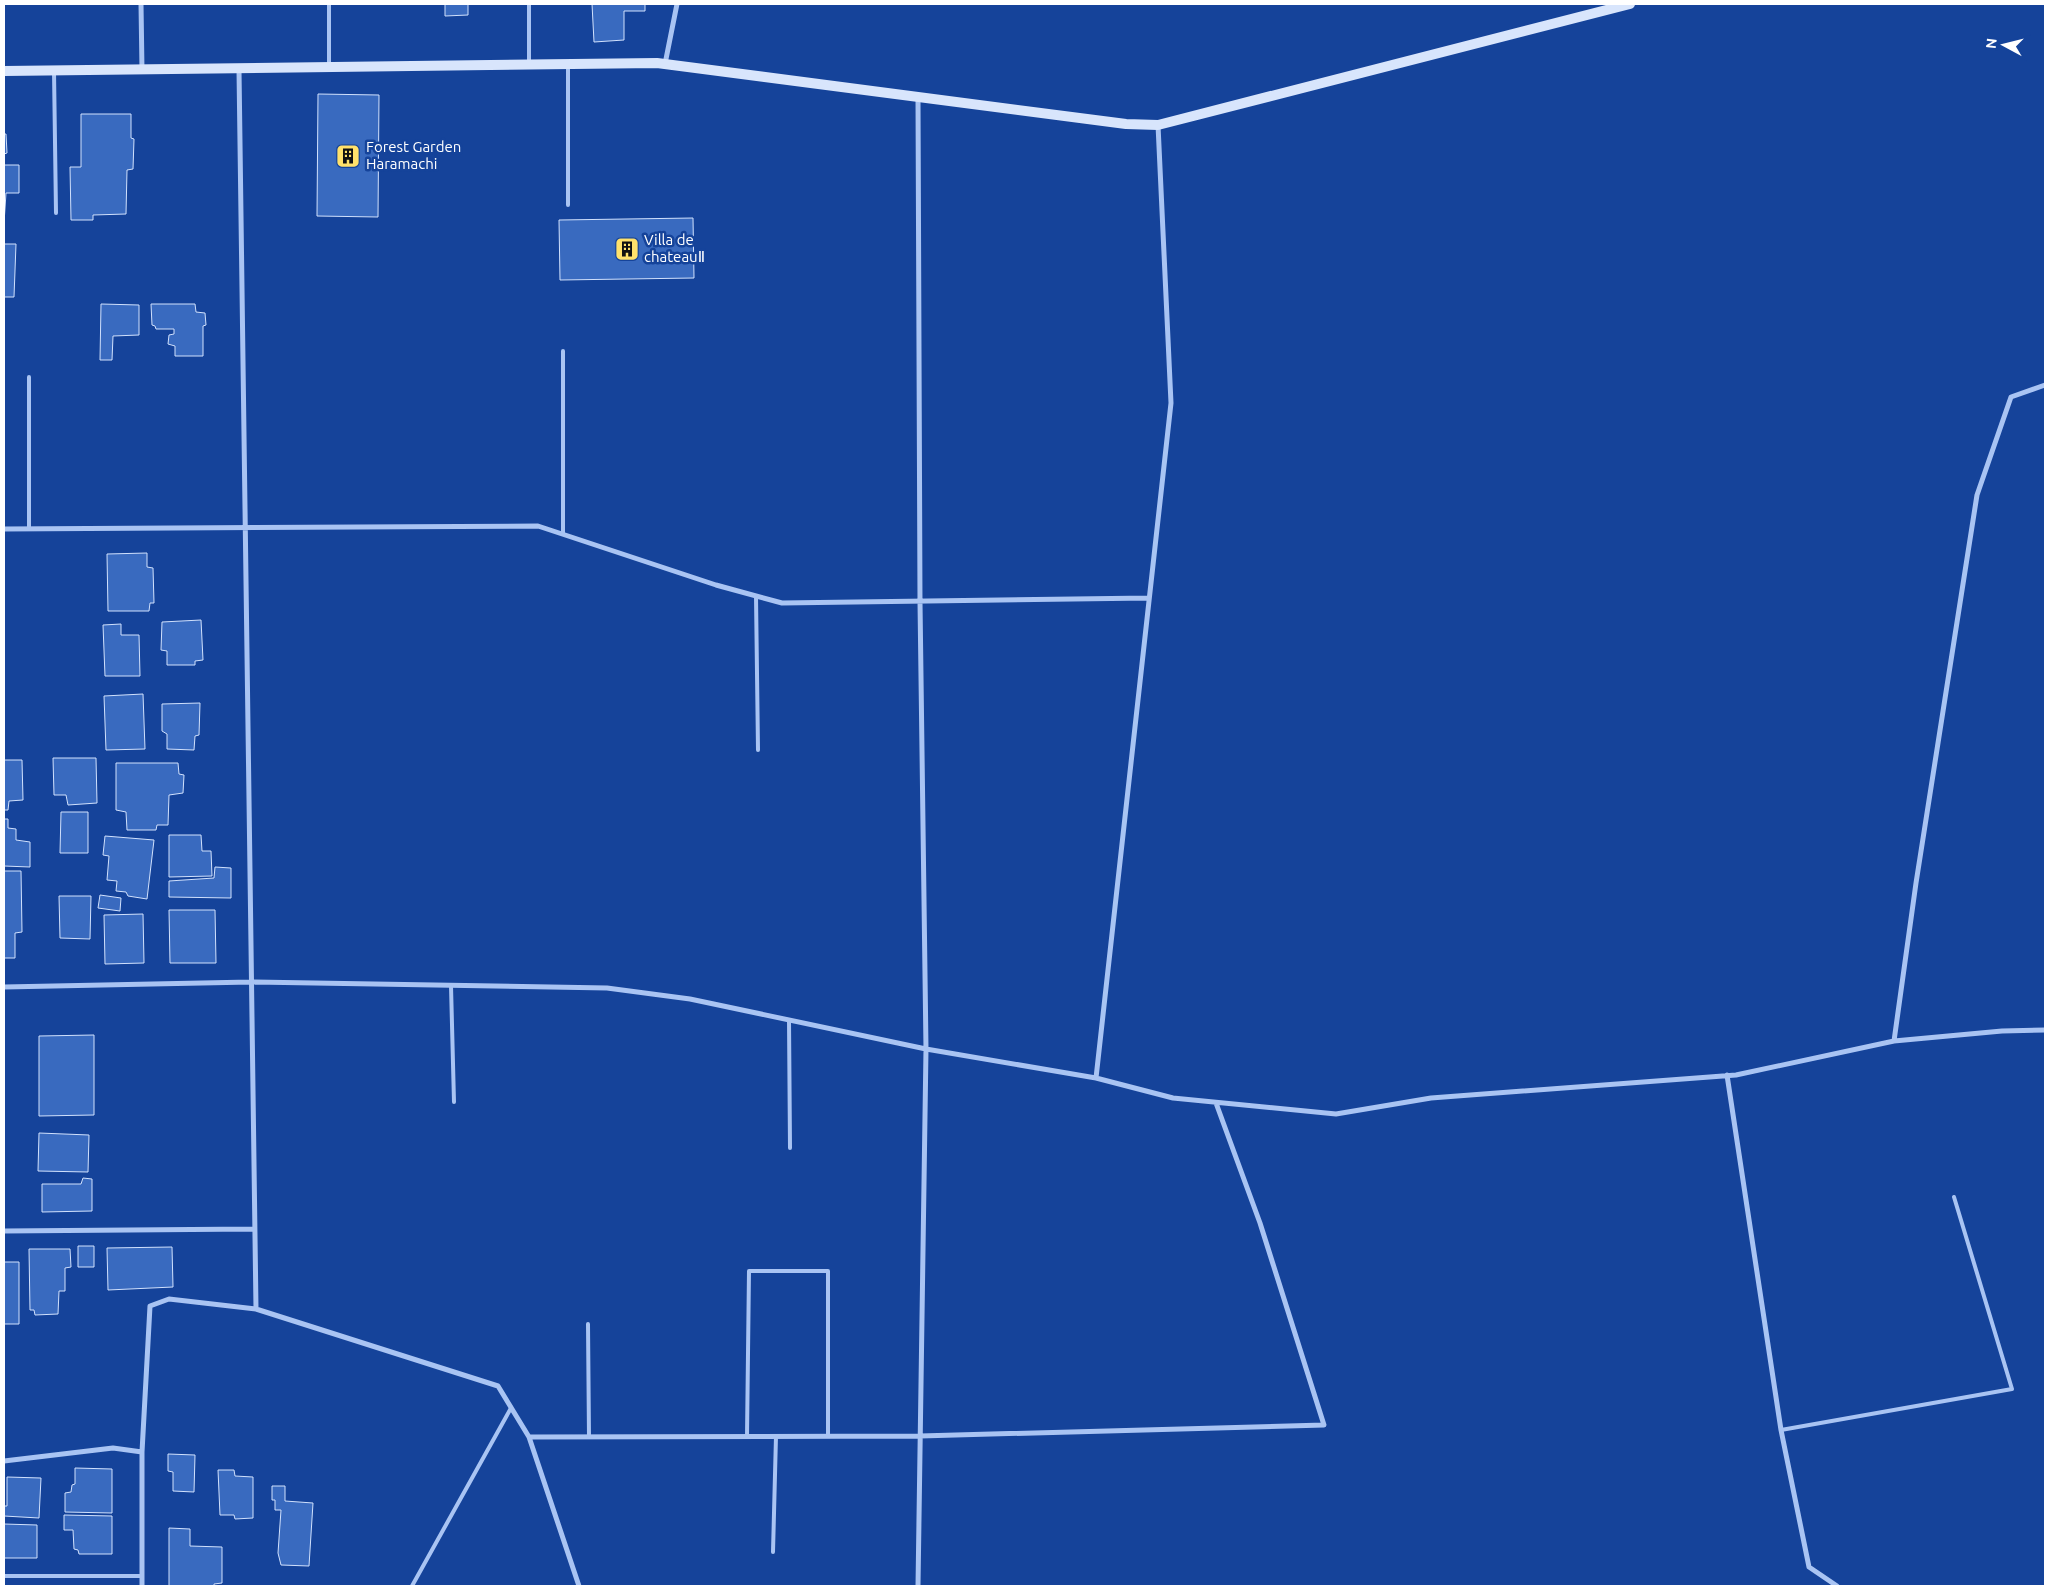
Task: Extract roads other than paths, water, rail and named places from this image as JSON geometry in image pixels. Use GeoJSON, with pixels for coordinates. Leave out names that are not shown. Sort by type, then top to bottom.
{"type":"FeatureCollection","features":[{"type":"Feature","properties":{"kind":"street"},"geometry":{"type":"LineString","coordinates":[[141,4],[142,70]]}},
{"type":"Feature","properties":{"kind":"street"},"geometry":{"type":"LineString","coordinates":[[665,64],[676,4]]}},
{"type":"Feature","properties":{"kind":"street"},"geometry":{"type":"LineString","coordinates":[[4,71],[665,64],[1126,124],[1158,125],[1630,4]]}},
{"type":"Feature","properties":{"kind":"street"},"geometry":{"type":"LineString","coordinates":[[239,70],[256,1309]]}},
{"type":"Feature","properties":{"kind":"street"},"geometry":{"type":"LineString","coordinates":[[918,98],[920,602],[926,1049],[918,1586]]}},
{"type":"Feature","properties":{"kind":"street"},"geometry":{"type":"LineString","coordinates":[[1096,1078],[1171,403],[1158,125]]}},
{"type":"Feature","properties":{"kind":"street"},"geometry":{"type":"LineString","coordinates":[[1894,1041],[1916,882],[1977,495],[2011,397],[2045,385]]}},
{"type":"Feature","properties":{"kind":"street"},"geometry":{"type":"LineString","coordinates":[[4,529],[538,526],[707,582],[782,603],[1149,598]]}},
{"type":"Feature","properties":{"kind":"street"},"geometry":{"type":"LineString","coordinates":[[4,987],[251,982],[607,988],[690,999],[926,1049],[1096,1078],[1173,1098],[1336,1114],[1431,1098],[1727,1075],[1894,1041],[2002,1031],[2045,1030]]}},
{"type":"Feature","properties":{"kind":"street"},"geometry":{"type":"LineString","coordinates":[[1727,1075],[1781,1430],[1809,1567],[1837,1586]]}},
{"type":"Feature","properties":{"kind":"street"},"geometry":{"type":"LineString","coordinates":[[529,1437],[920,1436],[1324,1425],[1260,1223],[1216,1103]]}},
{"type":"Feature","properties":{"kind":"street"},"geometry":{"type":"LineString","coordinates":[[4,1230],[254,1229]]}},
{"type":"Feature","properties":{"kind":"street"},"geometry":{"type":"LineString","coordinates":[[142,1586],[142,1452],[150,1306],[169,1299],[256,1309],[498,1386],[529,1437],[579,1586]]}},
{"type":"Feature","properties":{"kind":"street"},"geometry":{"type":"LineString","coordinates":[[4,1461],[113,1448],[142,1452]]}},
{"type":"Feature","properties":{"kind":"lane"},"geometry":{"type":"LineString","coordinates":[[329,4],[329,68]]}},
{"type":"Feature","properties":{"kind":"lane"},"geometry":{"type":"LineString","coordinates":[[529,65],[530,4]]}},
{"type":"Feature","properties":{"kind":"lane"},"geometry":{"type":"LineString","coordinates":[[568,64],[568,205]]}},
{"type":"Feature","properties":{"kind":"lane"},"geometry":{"type":"LineString","coordinates":[[54,71],[56,213]]}},
{"type":"Feature","properties":{"kind":"lane"},"geometry":{"type":"LineString","coordinates":[[563,351],[563,534]]}},
{"type":"Feature","properties":{"kind":"lane"},"geometry":{"type":"LineString","coordinates":[[29,377],[30,529]]}},
{"type":"Feature","properties":{"kind":"lane"},"geometry":{"type":"LineString","coordinates":[[756,596],[758,750]]}},
{"type":"Feature","properties":{"kind":"lane"},"geometry":{"type":"LineString","coordinates":[[451,986],[454,1102]]}},
{"type":"Feature","properties":{"kind":"lane"},"geometry":{"type":"LineString","coordinates":[[789,1020],[790,1148]]}},
{"type":"Feature","properties":{"kind":"lane"},"geometry":{"type":"LineString","coordinates":[[1781,1430],[2012,1389],[1954,1197]]}},
{"type":"Feature","properties":{"kind":"lane"},"geometry":{"type":"LineString","coordinates":[[747,1436],[749,1271],[828,1271],[828,1436]]}},
{"type":"Feature","properties":{"kind":"lane"},"geometry":{"type":"LineString","coordinates":[[588,1324],[589,1437]]}},
{"type":"Feature","properties":{"kind":"lane"},"geometry":{"type":"LineString","coordinates":[[412,1586],[511,1408]]}},
{"type":"Feature","properties":{"kind":"lane"},"geometry":{"type":"LineString","coordinates":[[774,1552],[776,1436]]}},
{"type":"Feature","properties":{"kind":"lane"},"geometry":{"type":"LineString","coordinates":[[4,1576],[142,1576]]}},
{"type":"Feature","properties":{"kind":"place","name":"Forest Garden Haramachi"},"geometry":{"type":"Point","coordinates":[348,156]}},
{"type":"Feature","properties":{"kind":"place","name":"Villa de chateauⅡ"},"geometry":{"type":"Point","coordinates":[627,249]}}]}
